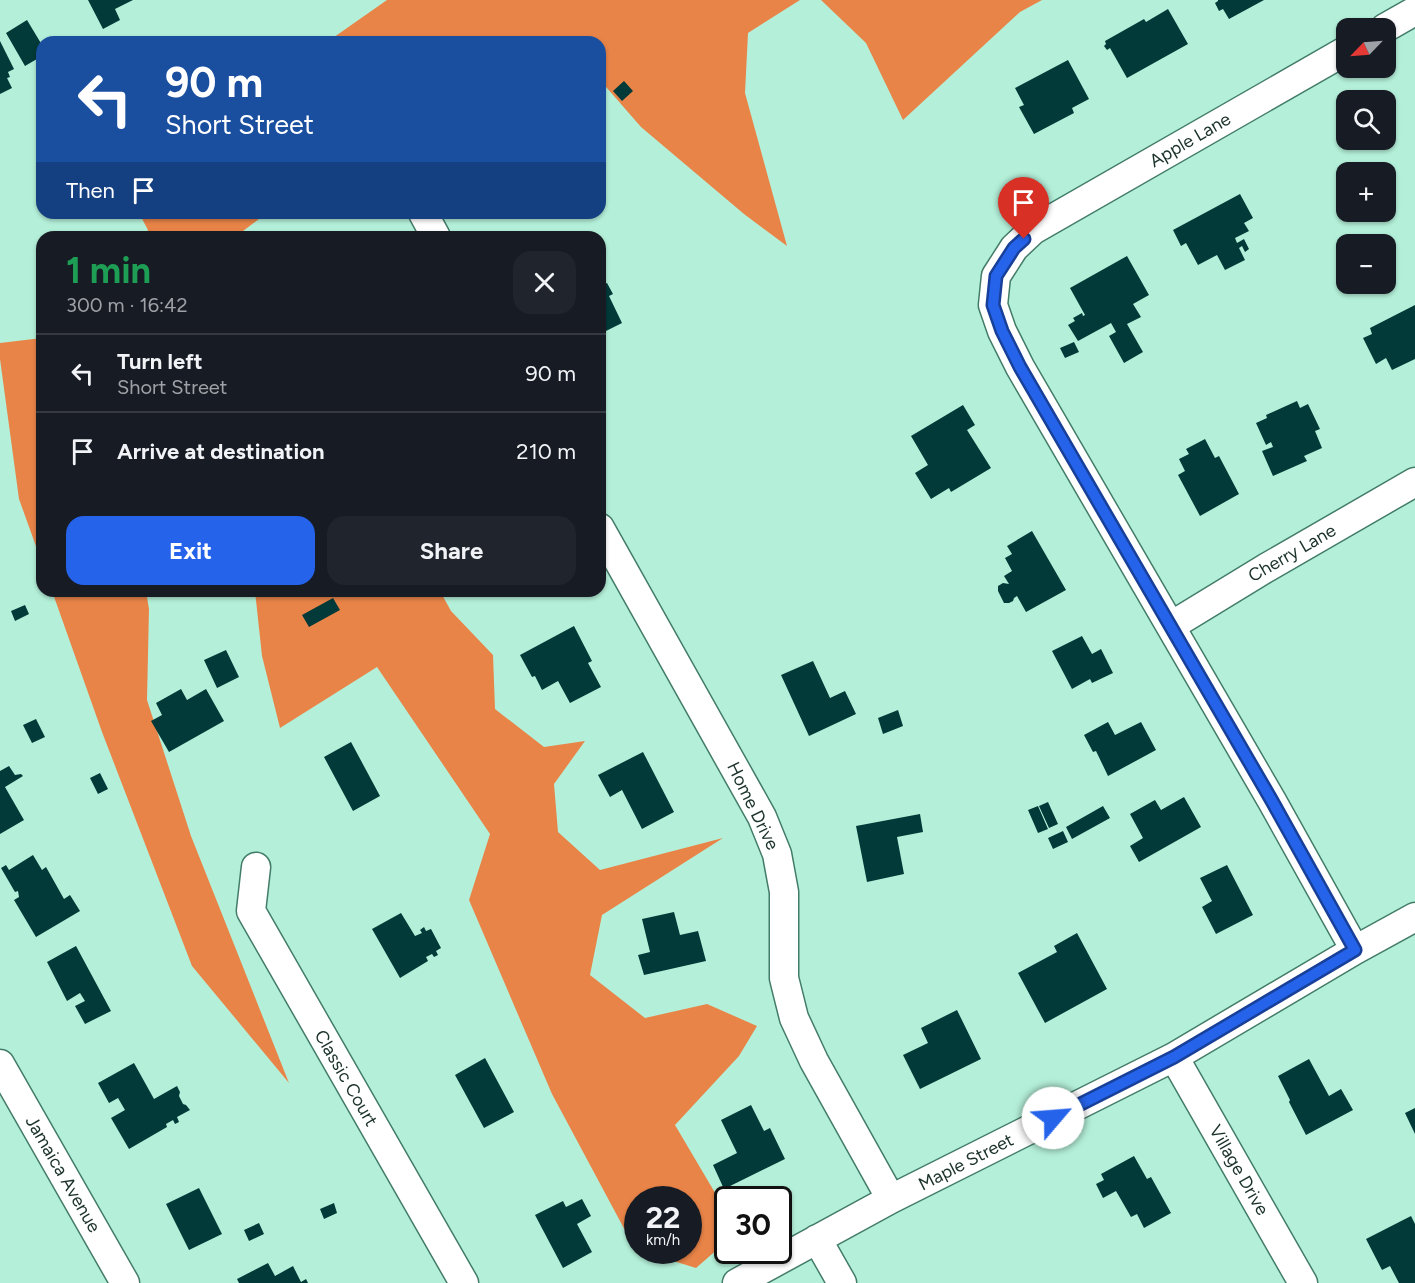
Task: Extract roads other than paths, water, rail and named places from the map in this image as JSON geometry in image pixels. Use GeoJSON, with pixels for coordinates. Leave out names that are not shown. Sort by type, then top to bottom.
{"type":"FeatureCollection","features":[{"type":"Feature","properties":{"kind":"street"},"geometry":{"type":"LineString","coordinates":[[1396,22],[1415,11]]}},
{"type":"Feature","properties":{"kind":"street","name":"Apple Lane"},"geometry":{"type":"LineString","coordinates":[[1336,56],[1033,230],[1014,248],[996,276],[993,305],[1002,331],[1020,367],[1272,801],[1355,950]]}},
{"type":"Feature","properties":{"kind":"street","name":"Cherry Lane"},"geometry":{"type":"LineString","coordinates":[[1171,626],[1415,482]]}},
{"type":"Feature","properties":{"kind":"street","name":"Home Drive"},"geometry":{"type":"LineString","coordinates":[[606,539],[762,817],[777,854],[784,892],[784,978],[794,1018],[814,1061],[891,1199]]}},
{"type":"Feature","properties":{"kind":"street","name":"Classic Court"},"geometry":{"type":"LineString","coordinates":[[256,867],[250,911],[464,1283]]}},
{"type":"Feature","properties":{"kind":"street","name":"Maple Street"},"geometry":{"type":"LineString","coordinates":[[737,1283],[891,1199],[1174,1057],[1415,917]]}},
{"type":"Feature","properties":{"kind":"street","name":"Village Drive"},"geometry":{"type":"LineString","coordinates":[[1174,1057],[1303,1283]]}},
{"type":"Feature","properties":{"kind":"street","name":"Jamaica Avenue"},"geometry":{"type":"LineString","coordinates":[[0,1064],[125,1283]]}},
{"type":"Feature","properties":{"kind":"street"},"geometry":{"type":"LineString","coordinates":[[818,1239],[842,1283]]}}]}
